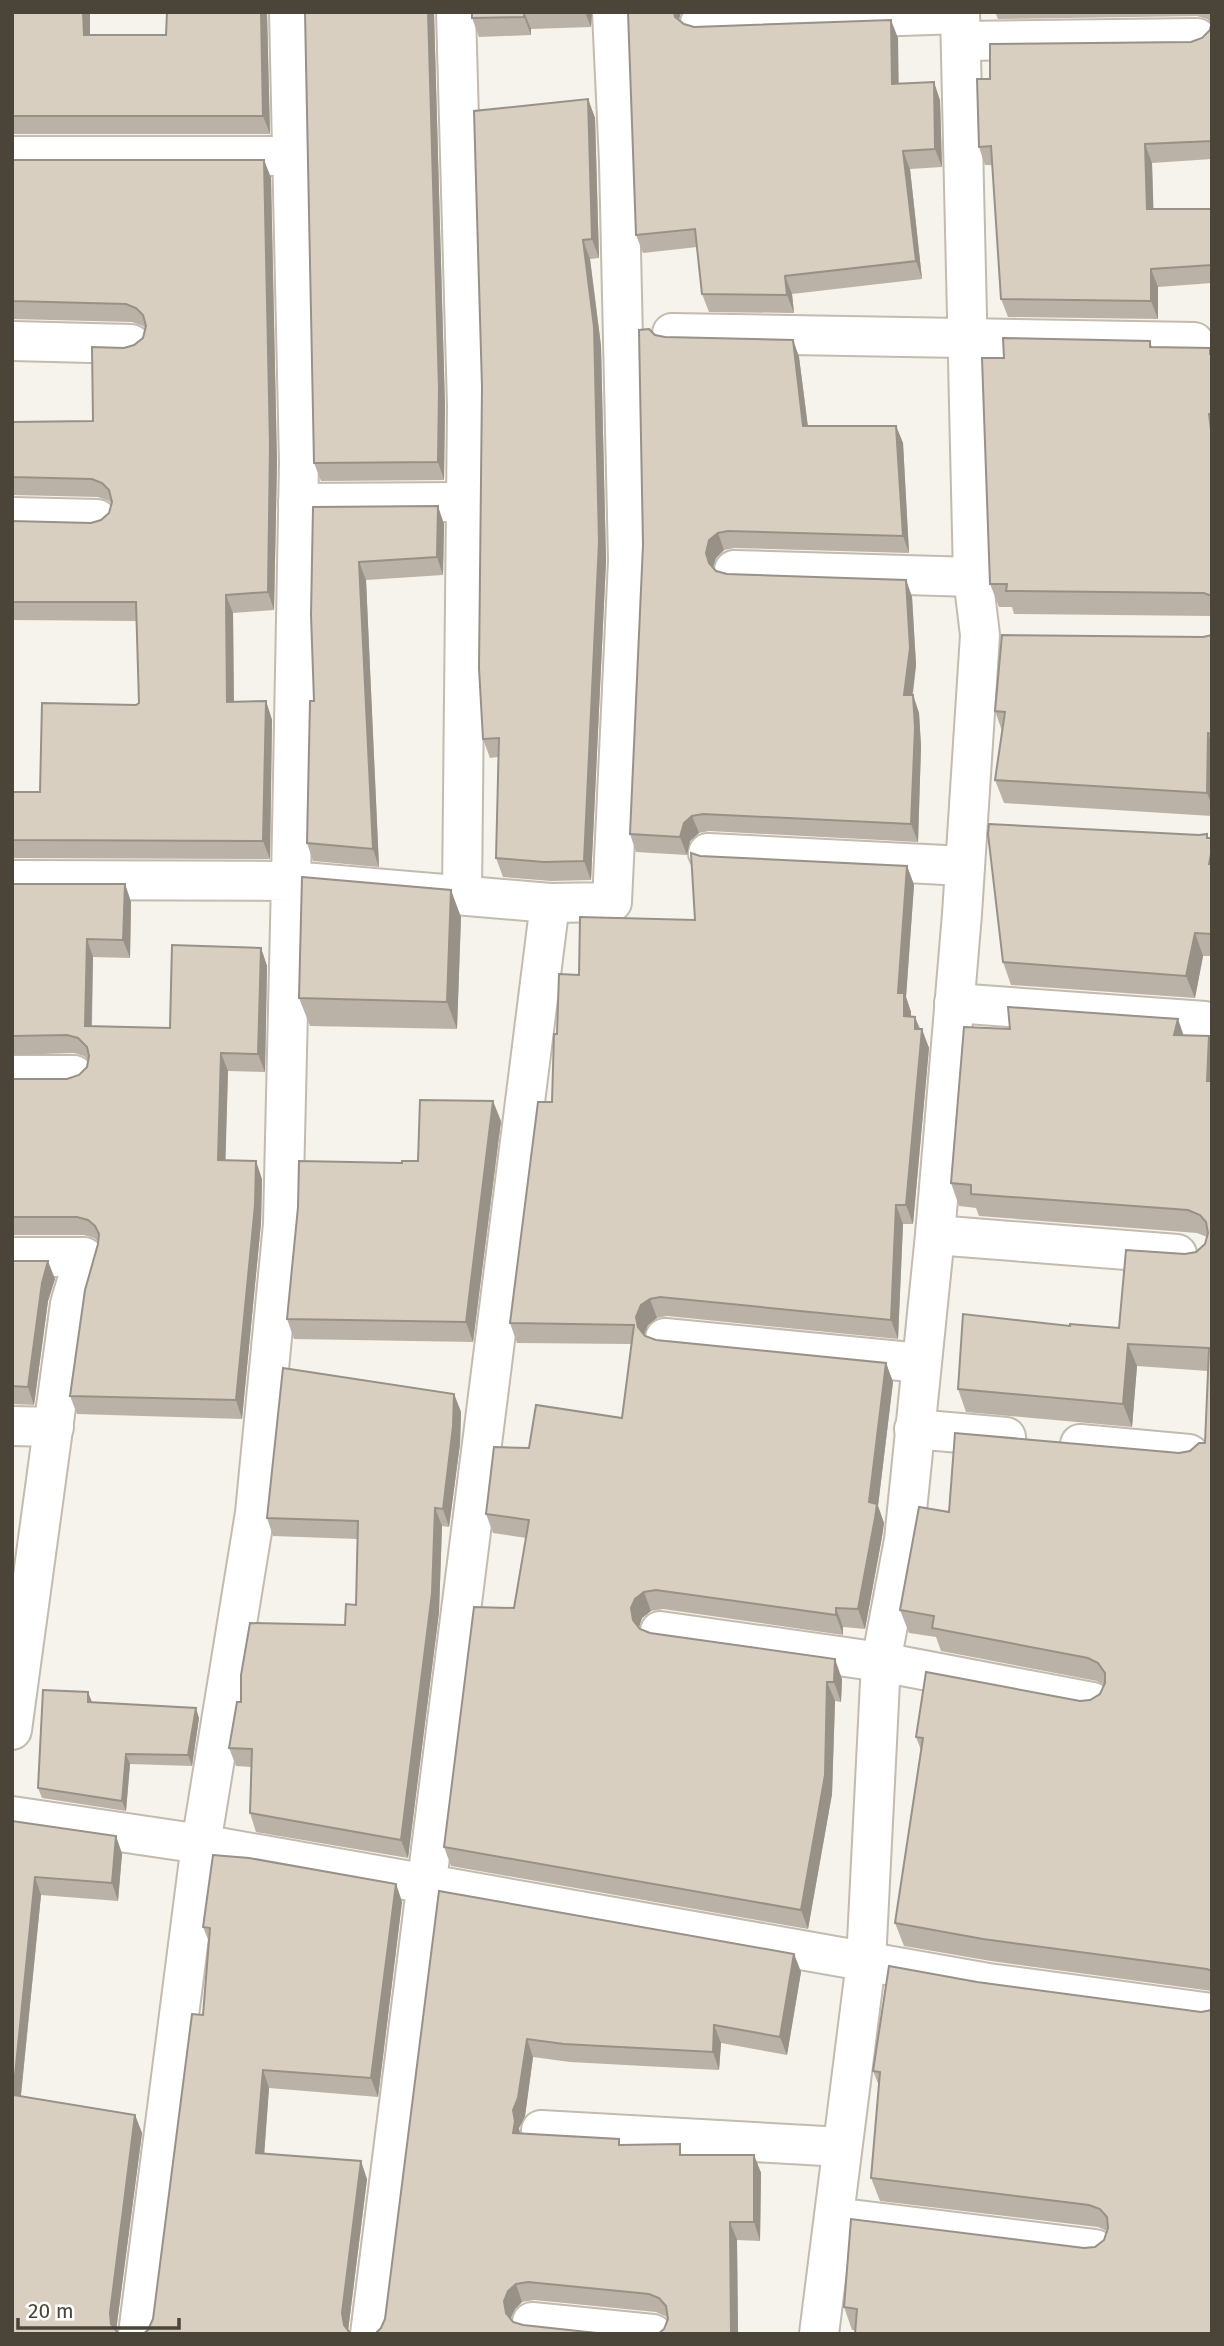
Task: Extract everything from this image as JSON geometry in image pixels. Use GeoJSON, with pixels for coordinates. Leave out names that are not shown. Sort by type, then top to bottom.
{"type":"FeatureCollection","features":[{"type":"Feature","properties":{"kind":"street"},"geometry":{"type":"LineString","coordinates":[[138,2334],[201,1844],[255,1513],[283,1224],[298,503],[289,12]]}},
{"type":"Feature","properties":{"kind":"street"},"geometry":{"type":"LineString","coordinates":[[456,12],[467,406],[462,895]]}},
{"type":"Feature","properties":{"kind":"street"},"geometry":{"type":"LineString","coordinates":[[12,880],[291,881],[550,903],[612,902],[628,561],[619,162],[612,12]]}},
{"type":"Feature","properties":{"kind":"street"},"geometry":{"type":"LineString","coordinates":[[700,23],[961,22],[1197,38]]}},
{"type":"Feature","properties":{"kind":"street"},"geometry":{"type":"LineString","coordinates":[[819,2334],[866,1962],[881,1661],[904,1540],[935,1235],[965,866],[980,635],[973,577],[961,22]]}},
{"type":"Feature","properties":{"kind":"street"},"geometry":{"type":"LineString","coordinates":[[12,156],[292,156]]}},
{"type":"Feature","properties":{"kind":"street"},"geometry":{"type":"LineString","coordinates":[[672,333],[1194,342]]}},
{"type":"Feature","properties":{"kind":"street"},"geometry":{"type":"LineString","coordinates":[[12,341],[131,344]]}},
{"type":"Feature","properties":{"kind":"street"},"geometry":{"type":"LineString","coordinates":[[298,503],[466,502]]}},
{"type":"Feature","properties":{"kind":"street"},"geometry":{"type":"LineString","coordinates":[[12,517],[97,519]]}},
{"type":"Feature","properties":{"kind":"street"},"geometry":{"type":"LineString","coordinates":[[734,570],[973,577]]}},
{"type":"Feature","properties":{"kind":"street"},"geometry":{"type":"LineString","coordinates":[[980,635],[1021,635]]}},
{"type":"Feature","properties":{"kind":"street"},"geometry":{"type":"LineString","coordinates":[[967,823],[1007,825]]}},
{"type":"Feature","properties":{"kind":"street"},"geometry":{"type":"LineString","coordinates":[[708,853],[965,866]]}},
{"type":"Feature","properties":{"kind":"street"},"geometry":{"type":"LineString","coordinates":[[370,2334],[550,903]]}},
{"type":"Feature","properties":{"kind":"street"},"geometry":{"type":"LineString","coordinates":[[954,1003],[1205,1021]]}},
{"type":"Feature","properties":{"kind":"street"},"geometry":{"type":"LineString","coordinates":[[12,1075],[74,1075]]}},
{"type":"Feature","properties":{"kind":"street"},"geometry":{"type":"LineString","coordinates":[[935,1235],[1195,1255]]}},
{"type":"Feature","properties":{"kind":"street"},"geometry":{"type":"LineString","coordinates":[[12,1257],[83,1257],[70,1304],[54,1427],[20,1624],[12,1730]]}},
{"type":"Feature","properties":{"kind":"street"},"geometry":{"type":"LineString","coordinates":[[665,1338],[921,1363]]}},
{"type":"Feature","properties":{"kind":"street"},"geometry":{"type":"LineString","coordinates":[[12,1426],[54,1427]]}},
{"type":"Feature","properties":{"kind":"street"},"geometry":{"type":"LineString","coordinates":[[914,1429],[1189,1454]]}},
{"type":"Feature","properties":{"kind":"street"},"geometry":{"type":"LineString","coordinates":[[660,1631],[881,1661],[1092,1703]]}},
{"type":"Feature","properties":{"kind":"street"},"geometry":{"type":"LineString","coordinates":[[12,1816],[201,1844],[988,1983],[1212,2013]]}},
{"type":"Feature","properties":{"kind":"street"},"geometry":{"type":"LineString","coordinates":[[541,2130],[842,2147]]}},
{"type":"Feature","properties":{"kind":"street"},"geometry":{"type":"LineString","coordinates":[[834,2217],[1095,2249]]}},
{"type":"Feature","properties":{"kind":"street"},"geometry":{"type":"LineString","coordinates":[[532,2322],[653,2334]]}},
{"type":"Feature","properties":{"kind":"building"},"geometry":{"type":"Polygon","coordinates":[[[12,12],[83,12],[84,35],[166,35],[167,12],[261,12],[263,116],[12,116],[12,12]]]}},
{"type":"Feature","properties":{"kind":"building"},"geometry":{"type":"Polygon","coordinates":[[[305,12],[428,12],[439,388],[438,462],[314,463],[305,12]]]}},
{"type":"Feature","properties":{"kind":"building"},"geometry":{"type":"Polygon","coordinates":[[[472,12],[524,12],[524,17],[472,18],[472,12]]]}},
{"type":"Feature","properties":{"kind":"building"},"geometry":{"type":"Polygon","coordinates":[[[628,12],[674,12],[675,17],[684,24],[694,27],[891,20],[892,84],[934,82],[935,149],[903,151],[916,261],[785,276],[787,295],[702,294],[695,229],[636,235],[628,12]]]}},
{"type":"Feature","properties":{"kind":"building"},"geometry":{"type":"Polygon","coordinates":[[[1212,21],[1212,141],[1145,144],[1147,209],[1212,209],[1212,265],[1151,269],[1151,301],[1001,299],[991,146],[979,147],[977,79],[990,79],[990,44],[1191,42],[1202,38],[1210,30],[1212,21]]]}},
{"type":"Feature","properties":{"kind":"building"},"geometry":{"type":"Polygon","coordinates":[[[588,99],[592,239],[583,240],[594,327],[599,542],[584,861],[544,862],[496,858],[499,738],[483,739],[479,668],[482,387],[474,111],[588,99]]]}},
{"type":"Feature","properties":{"kind":"building"},"geometry":{"type":"Polygon","coordinates":[[[12,160],[264,160],[270,445],[268,592],[226,595],[227,702],[266,701],[263,841],[12,840],[12,792],[40,792],[42,703],[139,703],[136,602],[12,602],[12,521],[91,523],[101,520],[109,513],[112,502],[109,490],[92,479],[12,477],[12,422],[93,421],[92,347],[124,348],[134,345],[143,338],[146,326],[143,315],[126,304],[12,301],[12,160]]]}},
{"type":"Feature","properties":{"kind":"building"},"geometry":{"type":"Polygon","coordinates":[[[649,329],[655,335],[665,337],[793,340],[803,426],[896,426],[903,536],[728,531],[718,533],[709,540],[706,553],[709,563],[716,571],[727,574],[906,580],[910,648],[904,695],[913,695],[915,728],[911,824],[703,814],[692,816],[684,823],[680,837],[630,834],[643,545],[639,330],[649,329]]]}},
{"type":"Feature","properties":{"kind":"building"},"geometry":{"type":"Polygon","coordinates":[[[1003,338],[1150,341],[1150,347],[1210,348],[1212,596],[1204,593],[1006,591],[1007,584],[990,584],[982,358],[1004,358],[1003,338]]]}},
{"type":"Feature","properties":{"kind":"building"},"geometry":{"type":"Polygon","coordinates":[[[438,506],[437,557],[359,562],[373,849],[307,843],[310,701],[314,701],[311,615],[313,507],[438,506]]]}},
{"type":"Feature","properties":{"kind":"building"},"geometry":{"type":"Polygon","coordinates":[[[1002,635],[1212,635],[1212,734],[1208,733],[1207,793],[995,780],[1005,712],[995,711],[1002,635]]]}},
{"type":"Feature","properties":{"kind":"building"},"geometry":{"type":"Polygon","coordinates":[[[989,824],[1207,834],[1207,838],[1212,838],[1209,864],[1212,864],[1212,934],[1195,933],[1186,976],[1003,962],[989,824]]]}},
{"type":"Feature","properties":{"kind":"building"},"geometry":{"type":"Polygon","coordinates":[[[691,853],[700,856],[907,866],[898,993],[904,993],[904,1016],[915,1017],[915,1029],[922,1029],[906,1205],[896,1205],[891,1320],[660,1297],[641,1305],[636,1317],[638,1327],[645,1336],[656,1340],[886,1363],[869,1502],[877,1504],[858,1609],[836,1608],[836,1615],[656,1590],[644,1592],[635,1599],[631,1608],[633,1620],[640,1629],[650,1633],[835,1659],[834,1682],[827,1682],[825,1775],[801,1910],[444,1847],[474,1607],[514,1608],[529,1520],[486,1514],[494,1447],[529,1448],[536,1405],[622,1418],[634,1325],[510,1323],[538,1102],[552,1102],[559,974],[579,975],[580,917],[695,920],[691,853]]]}},
{"type":"Feature","properties":{"kind":"building"},"geometry":{"type":"Polygon","coordinates":[[[302,877],[451,890],[447,1002],[299,998],[302,877]]]}},
{"type":"Feature","properties":{"kind":"building"},"geometry":{"type":"Polygon","coordinates":[[[12,884],[125,884],[123,940],[87,939],[85,1026],[170,1028],[172,945],[261,948],[258,1054],[221,1053],[218,1160],[256,1161],[255,1205],[236,1400],[70,1396],[85,1290],[99,1234],[88,1220],[77,1217],[12,1217],[12,1079],[67,1079],[79,1075],[87,1067],[89,1056],[87,1047],[78,1038],[67,1035],[12,1036],[12,884]]]}},
{"type":"Feature","properties":{"kind":"building"},"geometry":{"type":"Polygon","coordinates":[[[1008,1007],[1178,1019],[1174,1035],[1209,1036],[1207,1081],[1212,1081],[1212,1971],[983,1939],[895,1923],[923,1738],[916,1737],[926,1672],[1080,1701],[1090,1700],[1100,1694],[1105,1683],[1105,1673],[1098,1663],[1088,1658],[932,1628],[934,1616],[900,1610],[919,1507],[949,1512],[955,1433],[1179,1453],[1190,1451],[1199,1443],[1205,1443],[1209,1348],[1128,1344],[1123,1404],[958,1389],[963,1314],[1070,1326],[1119,1328],[1126,1250],[1185,1254],[1196,1252],[1205,1244],[1208,1233],[1206,1222],[1200,1215],[1188,1210],[971,1194],[971,1185],[951,1183],[964,1027],[1010,1029],[1008,1007]]]}},
{"type":"Feature","properties":{"kind":"building"},"geometry":{"type":"Polygon","coordinates":[[[420,1100],[493,1101],[466,1322],[287,1319],[298,1207],[299,1161],[418,1161],[420,1100]]]}},
{"type":"Feature","properties":{"kind":"building"},"geometry":{"type":"Polygon","coordinates":[[[12,1261],[48,1261],[42,1283],[28,1387],[12,1386],[12,1261]]]}},
{"type":"Feature","properties":{"kind":"building"},"geometry":{"type":"Polygon","coordinates":[[[283,1368],[454,1394],[443,1509],[435,1508],[432,1593],[401,1840],[250,1813],[252,1749],[229,1748],[237,1702],[241,1702],[241,1675],[250,1623],[345,1625],[346,1604],[356,1605],[358,1521],[267,1518],[283,1368]]]}},
{"type":"Feature","properties":{"kind":"building"},"geometry":{"type":"Polygon","coordinates":[[[43,1690],[88,1692],[88,1702],[196,1708],[188,1755],[126,1754],[122,1801],[38,1788],[43,1690]]]}},
{"type":"Feature","properties":{"kind":"building"},"geometry":{"type":"Polygon","coordinates":[[[12,1821],[116,1836],[112,1883],[35,1877],[13,2095],[135,2115],[110,2313],[111,2324],[120,2334],[12,2334],[12,1821]]]}},
{"type":"Feature","properties":{"kind":"building"},"geometry":{"type":"Polygon","coordinates":[[[213,1855],[249,1858],[396,1884],[371,2078],[263,2070],[256,2153],[361,2161],[342,2313],[344,2325],[352,2334],[143,2334],[153,2319],[192,2014],[203,2015],[210,1928],[203,1927],[213,1855]]]}},
{"type":"Feature","properties":{"kind":"building"},"geometry":{"type":"Polygon","coordinates":[[[439,1891],[794,1954],[780,2037],[714,2025],[713,2052],[564,2044],[527,2039],[518,2098],[513,2110],[513,2133],[619,2139],[619,2145],[680,2144],[680,2155],[754,2155],[754,2222],[730,2222],[731,2334],[658,2334],[664,2329],[668,2319],[666,2306],[659,2298],[649,2294],[528,2282],[516,2284],[508,2291],[504,2301],[506,2313],[513,2322],[606,2334],[375,2334],[385,2319],[439,1891]]]}},
{"type":"Feature","properties":{"kind":"building"},"geometry":{"type":"Polygon","coordinates":[[[889,1966],[977,1982],[1201,2012],[1212,2010],[1212,2334],[855,2334],[857,2309],[844,2307],[851,2219],[1084,2248],[1095,2247],[1104,2240],[1108,2228],[1107,2217],[1100,2209],[1089,2205],[871,2178],[880,2072],[873,2071],[889,1966]]]}}]}
